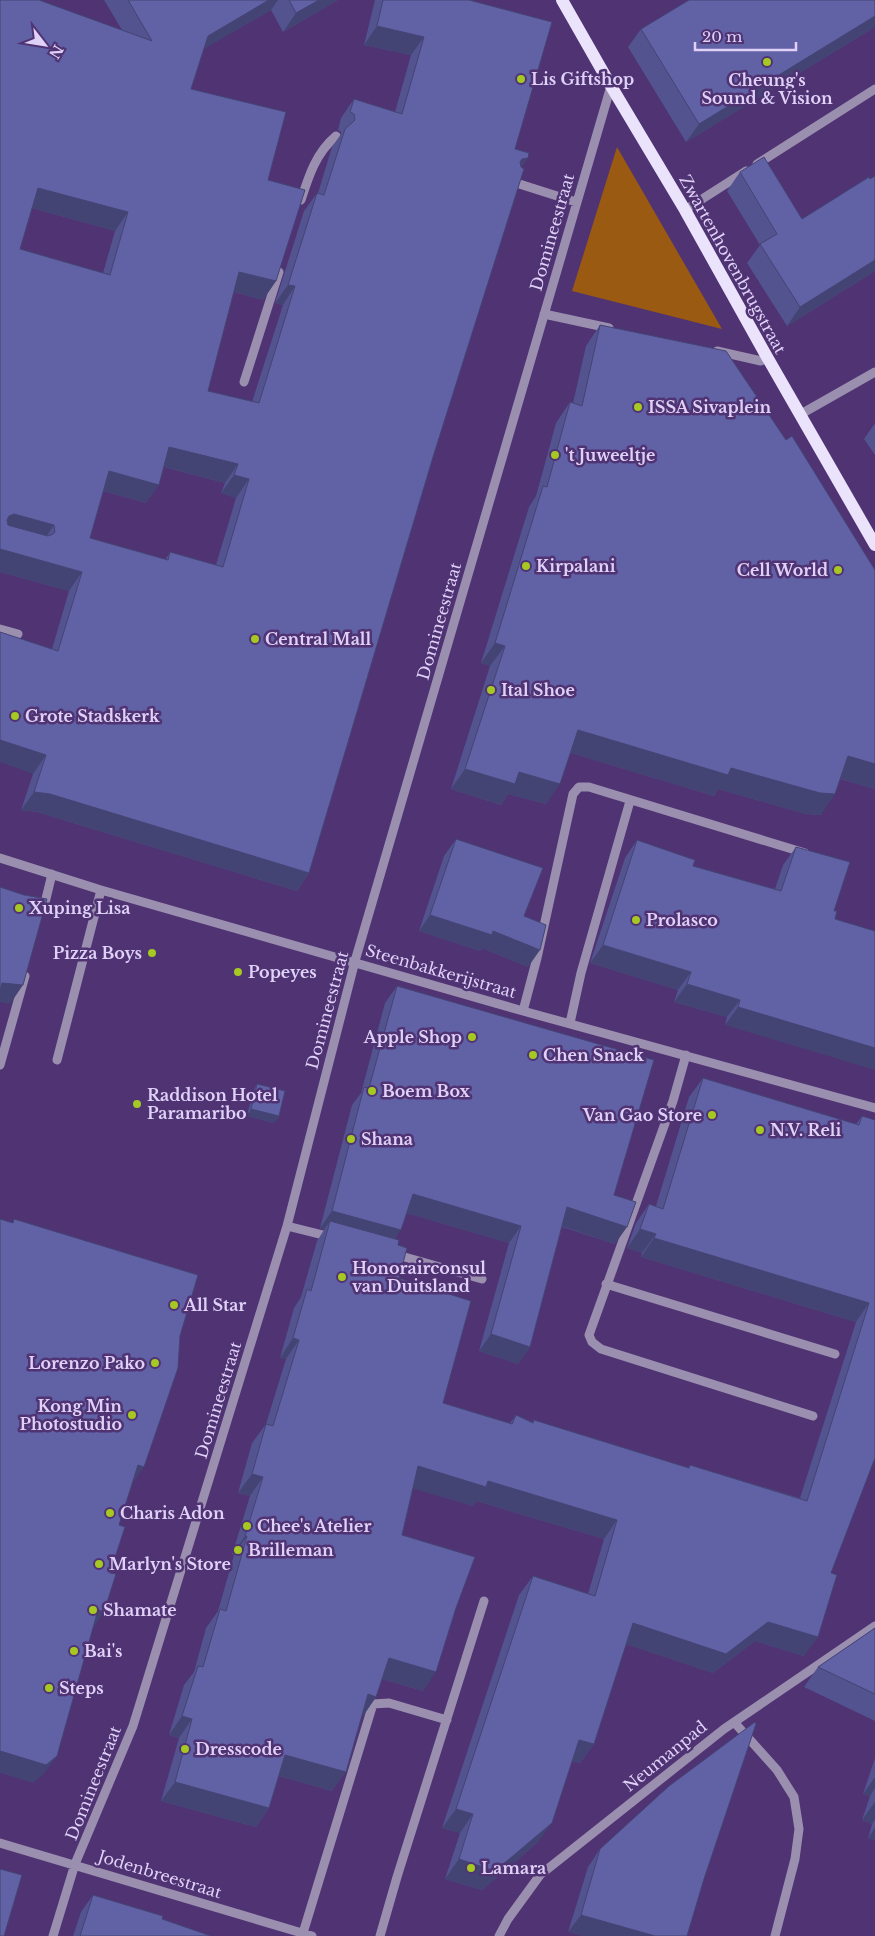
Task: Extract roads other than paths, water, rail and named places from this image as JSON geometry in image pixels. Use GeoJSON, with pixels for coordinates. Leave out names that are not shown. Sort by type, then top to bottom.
{"type":"FeatureCollection","features":[{"type":"Feature","properties":{"kind":"main road","name":"Zwartenhovenbrugstraat"},"geometry":{"type":"LineString","coordinates":[[562,0],[685,210],[767,358],[875,545]]}},
{"type":"Feature","properties":{"kind":"street","name":"Domineestraat"},"geometry":{"type":"LineString","coordinates":[[53,1936],[76,1864],[133,1726],[287,1226],[355,961],[611,86]]}},
{"type":"Feature","properties":{"kind":"street"},"geometry":{"type":"LineString","coordinates":[[685,210],[875,90]]}},
{"type":"Feature","properties":{"kind":"street"},"geometry":{"type":"LineString","coordinates":[[298,209],[310,171],[324,146],[336,136]]}},
{"type":"Feature","properties":{"kind":"street"},"geometry":{"type":"LineString","coordinates":[[513,182],[576,202]]}},
{"type":"Feature","properties":{"kind":"street"},"geometry":{"type":"LineString","coordinates":[[244,382],[281,264]]}},
{"type":"Feature","properties":{"kind":"street"},"geometry":{"type":"LineString","coordinates":[[544,314],[619,330]]}},
{"type":"Feature","properties":{"kind":"street"},"geometry":{"type":"LineString","coordinates":[[704,348],[761,360],[767,358]]}},
{"type":"Feature","properties":{"kind":"street"},"geometry":{"type":"LineString","coordinates":[[801,414],[875,372]]}},
{"type":"Feature","properties":{"kind":"street"},"geometry":{"type":"LineString","coordinates":[[0,629],[18,634]]}},
{"type":"Feature","properties":{"kind":"street"},"geometry":{"type":"LineString","coordinates":[[523,1011],[537,958],[574,794],[578,787],[589,787],[813,855]]}},
{"type":"Feature","properties":{"kind":"street"},"geometry":{"type":"LineString","coordinates":[[570,1023],[581,973],[630,801]]}},
{"type":"Feature","properties":{"kind":"street","name":"Steenbakkerijstraat"},"geometry":{"type":"LineString","coordinates":[[0,858],[101,890],[355,961],[523,1011],[875,1108]]}},
{"type":"Feature","properties":{"kind":"street"},"geometry":{"type":"LineString","coordinates":[[42,916],[52,874]]}},
{"type":"Feature","properties":{"kind":"street"},"geometry":{"type":"LineString","coordinates":[[57,1060],[101,890]]}},
{"type":"Feature","properties":{"kind":"street"},"geometry":{"type":"LineString","coordinates":[[0,1065],[29,963]]}},
{"type":"Feature","properties":{"kind":"street"},"geometry":{"type":"LineString","coordinates":[[686,1055],[673,1101],[589,1335],[592,1342],[601,1349],[813,1416]]}},
{"type":"Feature","properties":{"kind":"street"},"geometry":{"type":"LineString","coordinates":[[287,1226],[342,1240]]}},
{"type":"Feature","properties":{"kind":"street"},"geometry":{"type":"LineString","coordinates":[[389,1253],[482,1279]]}},
{"type":"Feature","properties":{"kind":"street"},"geometry":{"type":"LineString","coordinates":[[606,1284],[835,1354]]}},
{"type":"Feature","properties":{"kind":"street"},"geometry":{"type":"LineString","coordinates":[[380,1936],[484,1602]]}},
{"type":"Feature","properties":{"kind":"street","name":"Neumanpad"},"geometry":{"type":"LineString","coordinates":[[499,1936],[508,1919],[540,1875],[734,1722],[875,1626]]}},
{"type":"Feature","properties":{"kind":"street"},"geometry":{"type":"LineString","coordinates":[[307,1935],[373,1704],[389,1703],[447,1720]]}},
{"type":"Feature","properties":{"kind":"street"},"geometry":{"type":"LineString","coordinates":[[734,1722],[777,1770],[794,1797],[799,1829],[795,1859],[776,1936]]}},
{"type":"Feature","properties":{"kind":"street","name":"Jodenbreestraat"},"geometry":{"type":"LineString","coordinates":[[0,1842],[307,1935]]}},
{"type":"Feature","properties":{"kind":"place","name":"Cheung's Sound & Vision"},"geometry":{"type":"Point","coordinates":[767,62]}},
{"type":"Feature","properties":{"kind":"place","name":"Lis Giftshop"},"geometry":{"type":"Point","coordinates":[521,79]}},
{"type":"Feature","properties":{"kind":"place","name":"ISSA Sivaplein"},"geometry":{"type":"Point","coordinates":[638,407]}},
{"type":"Feature","properties":{"kind":"place","name":"'t Juweeltje"},"geometry":{"type":"Point","coordinates":[555,455]}},
{"type":"Feature","properties":{"kind":"place","name":"Kirpalani"},"geometry":{"type":"Point","coordinates":[526,566]}},
{"type":"Feature","properties":{"kind":"place","name":"Cell World"},"geometry":{"type":"Point","coordinates":[838,570]}},
{"type":"Feature","properties":{"kind":"place","name":"Central Mall"},"geometry":{"type":"Point","coordinates":[255,639]}},
{"type":"Feature","properties":{"kind":"place","name":"Ital Shoe"},"geometry":{"type":"Point","coordinates":[491,690]}},
{"type":"Feature","properties":{"kind":"place","name":"Grote Stadskerk"},"geometry":{"type":"Point","coordinates":[15,716]}},
{"type":"Feature","properties":{"kind":"place","name":"Xuping Lisa"},"geometry":{"type":"Point","coordinates":[19,908]}},
{"type":"Feature","properties":{"kind":"place","name":"Prolasco"},"geometry":{"type":"Point","coordinates":[636,920]}},
{"type":"Feature","properties":{"kind":"place","name":"Pizza Boys"},"geometry":{"type":"Point","coordinates":[152,953]}},
{"type":"Feature","properties":{"kind":"place","name":"Popeyes"},"geometry":{"type":"Point","coordinates":[238,972]}},
{"type":"Feature","properties":{"kind":"place","name":"Apple Shop"},"geometry":{"type":"Point","coordinates":[472,1037]}},
{"type":"Feature","properties":{"kind":"place","name":"Chen Snack"},"geometry":{"type":"Point","coordinates":[533,1055]}},
{"type":"Feature","properties":{"kind":"place","name":"Boem Box"},"geometry":{"type":"Point","coordinates":[372,1091]}},
{"type":"Feature","properties":{"kind":"place","name":"Raddison Hotel Paramaribo"},"geometry":{"type":"Point","coordinates":[137,1104]}},
{"type":"Feature","properties":{"kind":"place","name":"Van Gao Store"},"geometry":{"type":"Point","coordinates":[712,1115]}},
{"type":"Feature","properties":{"kind":"place","name":"N.V. Reli"},"geometry":{"type":"Point","coordinates":[760,1130]}},
{"type":"Feature","properties":{"kind":"place","name":"Shana"},"geometry":{"type":"Point","coordinates":[351,1139]}},
{"type":"Feature","properties":{"kind":"place","name":"Honorairconsul van Duitsland"},"geometry":{"type":"Point","coordinates":[342,1277]}},
{"type":"Feature","properties":{"kind":"place","name":"All Star"},"geometry":{"type":"Point","coordinates":[174,1305]}},
{"type":"Feature","properties":{"kind":"place","name":"Lorenzo Pako"},"geometry":{"type":"Point","coordinates":[155,1363]}},
{"type":"Feature","properties":{"kind":"place","name":"Kong Min Photostudio"},"geometry":{"type":"Point","coordinates":[132,1415]}},
{"type":"Feature","properties":{"kind":"place","name":"Charis Adon"},"geometry":{"type":"Point","coordinates":[110,1513]}},
{"type":"Feature","properties":{"kind":"place","name":"Chee's Atelier"},"geometry":{"type":"Point","coordinates":[247,1526]}},
{"type":"Feature","properties":{"kind":"place","name":"Brilleman"},"geometry":{"type":"Point","coordinates":[238,1550]}},
{"type":"Feature","properties":{"kind":"place","name":"Marlyn's Store"},"geometry":{"type":"Point","coordinates":[99,1564]}},
{"type":"Feature","properties":{"kind":"place","name":"Shamate"},"geometry":{"type":"Point","coordinates":[93,1610]}},
{"type":"Feature","properties":{"kind":"place","name":"Bai's"},"geometry":{"type":"Point","coordinates":[74,1651]}},
{"type":"Feature","properties":{"kind":"place","name":"Steps"},"geometry":{"type":"Point","coordinates":[49,1688]}},
{"type":"Feature","properties":{"kind":"place","name":"Dresscode"},"geometry":{"type":"Point","coordinates":[185,1749]}},
{"type":"Feature","properties":{"kind":"place","name":"Lamara"},"geometry":{"type":"Point","coordinates":[471,1868]}}]}
